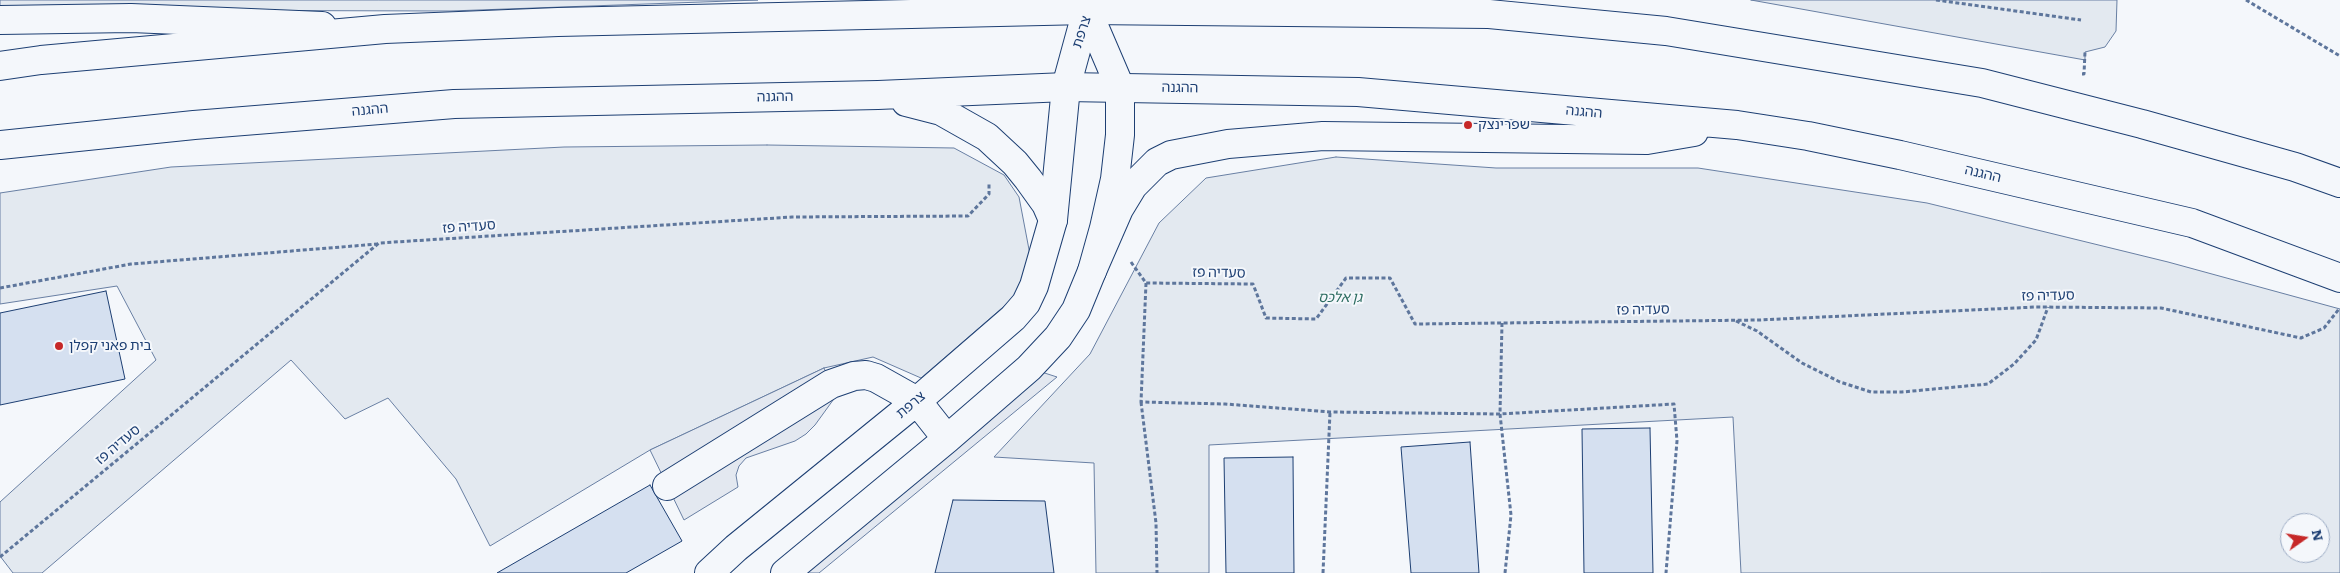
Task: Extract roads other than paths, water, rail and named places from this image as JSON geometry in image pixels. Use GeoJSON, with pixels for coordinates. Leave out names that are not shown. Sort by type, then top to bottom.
{"type":"FeatureCollection","features":[{"type":"Feature","properties":{"kind":"main road"},"geometry":{"type":"LineString","coordinates":[[0,66],[41,60],[386,29],[558,22],[1087,10],[1489,14],[1666,31],[1982,83],[2295,167],[2340,183]]}},
{"type":"Feature","properties":{"kind":"main road","name":"צרפת"},"geometry":{"type":"LineString","coordinates":[[785,573],[947,439],[1029,368],[1058,337],[1076,310],[1092,271],[1115,179],[1120,135],[1120,87],[1087,10]]}},
{"type":"Feature","properties":{"kind":"main road","name":"צרפת"},"geometry":{"type":"LineString","coordinates":[[709,573],[736,548],[917,401],[1013,318],[1026,303],[1034,286],[1053,220],[1066,87],[1087,10]]}},
{"type":"Feature","properties":{"kind":"main road"},"geometry":{"type":"LineString","coordinates":[[0,20],[131,18],[386,29]]}},
{"type":"Feature","properties":{"kind":"main road","name":"ההגנה"},"geometry":{"type":"LineString","coordinates":[[0,145],[194,125],[454,104],[878,95],[1066,87],[1358,92],[1736,125],[1808,136],[1900,155],[2192,223],[2340,278]]}},
{"type":"Feature","properties":{"kind":"main road"},"geometry":{"type":"LineString","coordinates":[[878,95],[940,111],[966,123],[997,145],[1039,193],[1053,220]]}},
{"type":"Feature","properties":{"kind":"main road"},"geometry":{"type":"LineString","coordinates":[[1092,271],[1119,209],[1133,186],[1158,162],[1171,155],[1228,144],[1323,136],[1647,140],[1736,125]]}},
{"type":"Feature","properties":{"kind":"main road"},"geometry":{"type":"LineString","coordinates":[[667,486],[840,379],[866,375],[886,382],[917,401],[947,439]]}},
{"type":"Feature","properties":{"kind":"place","name":"שפרינצק"},"geometry":{"type":"Point","coordinates":[1468,125]}},
{"type":"Feature","properties":{"kind":"place","name":"בית פאני קפלן"},"geometry":{"type":"Point","coordinates":[59,346]}},
{"type":"Feature","properties":{"kind":"park label","name":"גן אלכס"},"geometry":{"type":"Point","coordinates":[1340,298]}}]}
